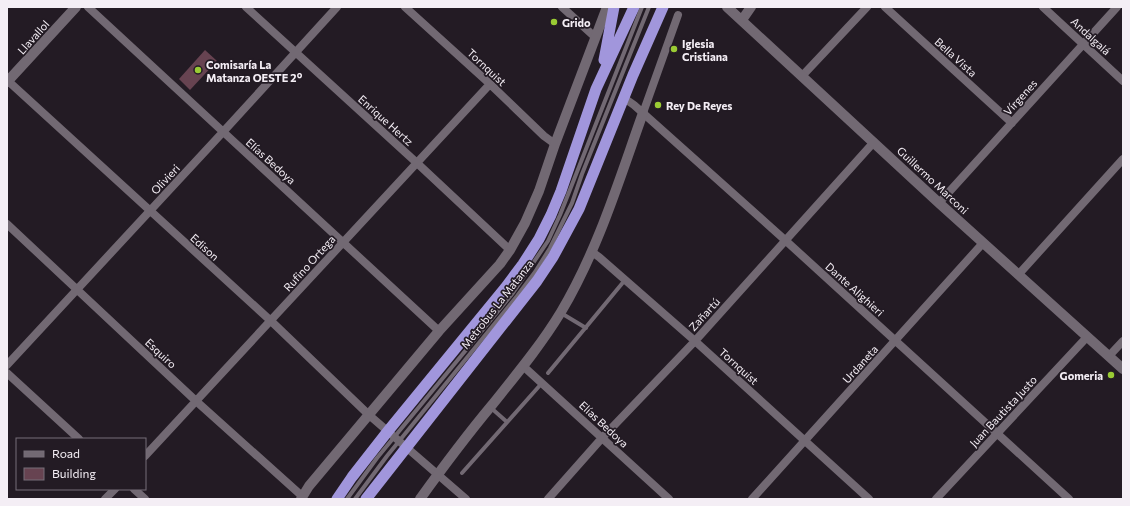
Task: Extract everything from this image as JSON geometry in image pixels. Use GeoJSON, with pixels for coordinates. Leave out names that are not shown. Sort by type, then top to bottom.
{"type":"FeatureCollection","features":[{"type":"Feature","properties":{"kind":"highway"},"geometry":{"type":"LineString","coordinates":[[366,499],[397,439],[397,420],[505,288],[539,239],[560,191],[596,89],[608,42],[614,7]]}},
{"type":"Feature","properties":{"kind":"highway"},"geometry":{"type":"LineString","coordinates":[[596,89],[634,7]]}},
{"type":"Feature","properties":{"kind":"highway"},"geometry":{"type":"LineString","coordinates":[[337,499],[352,477],[397,439],[537,281],[553,258],[579,209],[663,7]]}},
{"type":"Feature","properties":{"kind":"street","name":"Llavallol"},"geometry":{"type":"LineString","coordinates":[[7,81],[76,7]]}},
{"type":"Feature","properties":{"kind":"street","name":"Elías Bedoya"},"geometry":{"type":"LineString","coordinates":[[88,7],[439,331]]}},
{"type":"Feature","properties":{"kind":"street","name":"Enrique Hertz"},"geometry":{"type":"LineString","coordinates":[[246,7],[417,162],[510,250]]}},
{"type":"Feature","properties":{"kind":"street","name":"Olivieri"},"geometry":{"type":"LineString","coordinates":[[7,365],[337,7]]}},
{"type":"Feature","properties":{"kind":"street","name":"Tornquist"},"geometry":{"type":"LineString","coordinates":[[405,7],[490,84],[544,136],[555,144]]}},
{"type":"Feature","properties":{"kind":"street"},"geometry":{"type":"LineString","coordinates":[[562,7],[595,37]]}},
{"type":"Feature","properties":{"kind":"street"},"geometry":{"type":"LineString","coordinates":[[302,497],[439,331],[492,273],[510,250],[534,206],[555,144],[606,7]]}},
{"type":"Feature","properties":{"kind":"street","name":"Guillermo Marconi"},"geometry":{"type":"LineString","coordinates":[[727,7],[939,203],[1123,369]]}},
{"type":"Feature","properties":{"kind":"street"},"geometry":{"type":"LineString","coordinates":[[742,20],[751,7]]}},
{"type":"Feature","properties":{"kind":"street"},"geometry":{"type":"LineString","coordinates":[[803,76],[866,7]]}},
{"type":"Feature","properties":{"kind":"street","name":"Bella Vista"},"geometry":{"type":"LineString","coordinates":[[885,7],[1012,123]]}},
{"type":"Feature","properties":{"kind":"street","name":"Andalgalá"},"geometry":{"type":"LineString","coordinates":[[1043,7],[1123,81]]}},
{"type":"Feature","properties":{"kind":"street","name":"Vírgenes"},"geometry":{"type":"LineString","coordinates":[[939,203],[1117,7]]}},
{"type":"Feature","properties":{"kind":"street"},"geometry":{"type":"LineString","coordinates":[[420,499],[523,366],[561,313],[576,286],[599,236],[678,15]]}},
{"type":"Feature","properties":{"kind":"street","name":"Edison"},"geometry":{"type":"LineString","coordinates":[[7,81],[271,321],[369,415],[438,475]]}},
{"type":"Feature","properties":{"kind":"street","name":"Rufino Ortega"},"geometry":{"type":"LineString","coordinates":[[146,455],[490,84]]}},
{"type":"Feature","properties":{"kind":"street","name":"Dante Alighieri"},"geometry":{"type":"LineString","coordinates":[[624,98],[643,113],[896,340],[1069,499]]}},
{"type":"Feature","properties":{"kind":"street","name":"Zañartú"},"geometry":{"type":"LineString","coordinates":[[548,499],[602,438],[694,341],[874,142]]}},
{"type":"Feature","properties":{"kind":"street"},"geometry":{"type":"LineString","coordinates":[[1018,275],[1123,159]]}},
{"type":"Feature","properties":{"kind":"street","name":"Esquiro"},"geometry":{"type":"LineString","coordinates":[[7,224],[196,401],[302,497]]}},
{"type":"Feature","properties":{"kind":"street","name":"Urdaneta"},"geometry":{"type":"LineString","coordinates":[[752,499],[983,243]]}},
{"type":"Feature","properties":{"kind":"street","name":"Tornquist"},"geometry":{"type":"LineString","coordinates":[[592,252],[625,279],[806,440],[869,499]]}},
{"type":"Feature","properties":{"kind":"street","name":"Juan Bautista Justo"},"geometry":{"type":"LineString","coordinates":[[936,499],[1087,337]]}},
{"type":"Feature","properties":{"kind":"street"},"geometry":{"type":"LineString","coordinates":[[1109,356],[1123,341]]}},
{"type":"Feature","properties":{"kind":"street","name":"Elías Bedoya"},"geometry":{"type":"LineString","coordinates":[[523,366],[669,499]]}},
{"type":"Feature","properties":{"kind":"street"},"geometry":{"type":"LineString","coordinates":[[7,373],[78,438]]}},
{"type":"Feature","properties":{"kind":"street"},"geometry":{"type":"LineString","coordinates":[[438,475],[466,499]]}},
{"type":"Feature","properties":{"kind":"street"},"geometry":{"type":"LineString","coordinates":[[106,499],[114,490]]}},
{"type":"Feature","properties":{"kind":"street"},"geometry":{"type":"LineString","coordinates":[[135,490],[145,499]]}},
{"type":"Feature","properties":{"kind":"lane","name":"Metrobus La Matanza"},"geometry":{"type":"LineString","coordinates":[[355,499],[387,456],[425,399],[513,293],[548,241],[642,7]]}},
{"type":"Feature","properties":{"kind":"lane","name":"Metrobus La Matanza"},"geometry":{"type":"LineString","coordinates":[[347,499],[377,458],[397,439],[517,296],[535,272],[550,248],[572,203],[590,152],[648,7]]}},
{"type":"Feature","properties":{"kind":"lane"},"geometry":{"type":"LineString","coordinates":[[548,373],[625,279]]}},
{"type":"Feature","properties":{"kind":"lane"},"geometry":{"type":"LineString","coordinates":[[561,313],[586,328]]}},
{"type":"Feature","properties":{"kind":"lane"},"geometry":{"type":"LineString","coordinates":[[462,473],[543,383]]}},
{"type":"Feature","properties":{"kind":"lane","name":"Metrobus La Matanza"},"geometry":{"type":"LineString","coordinates":[[397,420],[425,399]]}},
{"type":"Feature","properties":{"kind":"lane"},"geometry":{"type":"LineString","coordinates":[[490,407],[507,422]]}},
{"type":"Feature","properties":{"kind":"building","name":"Comisaría La Matanza OESTE 2°"},"geometry":{"type":"Polygon","coordinates":[[[205,50],[217,61],[190,90],[179,79],[205,50]]]}},
{"type":"Feature","properties":{"kind":"place","name":"Grido"},"geometry":{"type":"Point","coordinates":[554,22]}},
{"type":"Feature","properties":{"kind":"place","name":"Iglesia Cristiana"},"geometry":{"type":"Point","coordinates":[674,49]}},
{"type":"Feature","properties":{"kind":"place","name":"Comisaría La Matanza OESTE 2°"},"geometry":{"type":"Point","coordinates":[198,70]}},
{"type":"Feature","properties":{"kind":"place","name":"Rey De Reyes"},"geometry":{"type":"Point","coordinates":[658,105]}},
{"type":"Feature","properties":{"kind":"place","name":"Gomeria"},"geometry":{"type":"Point","coordinates":[1111,375]}}]}
